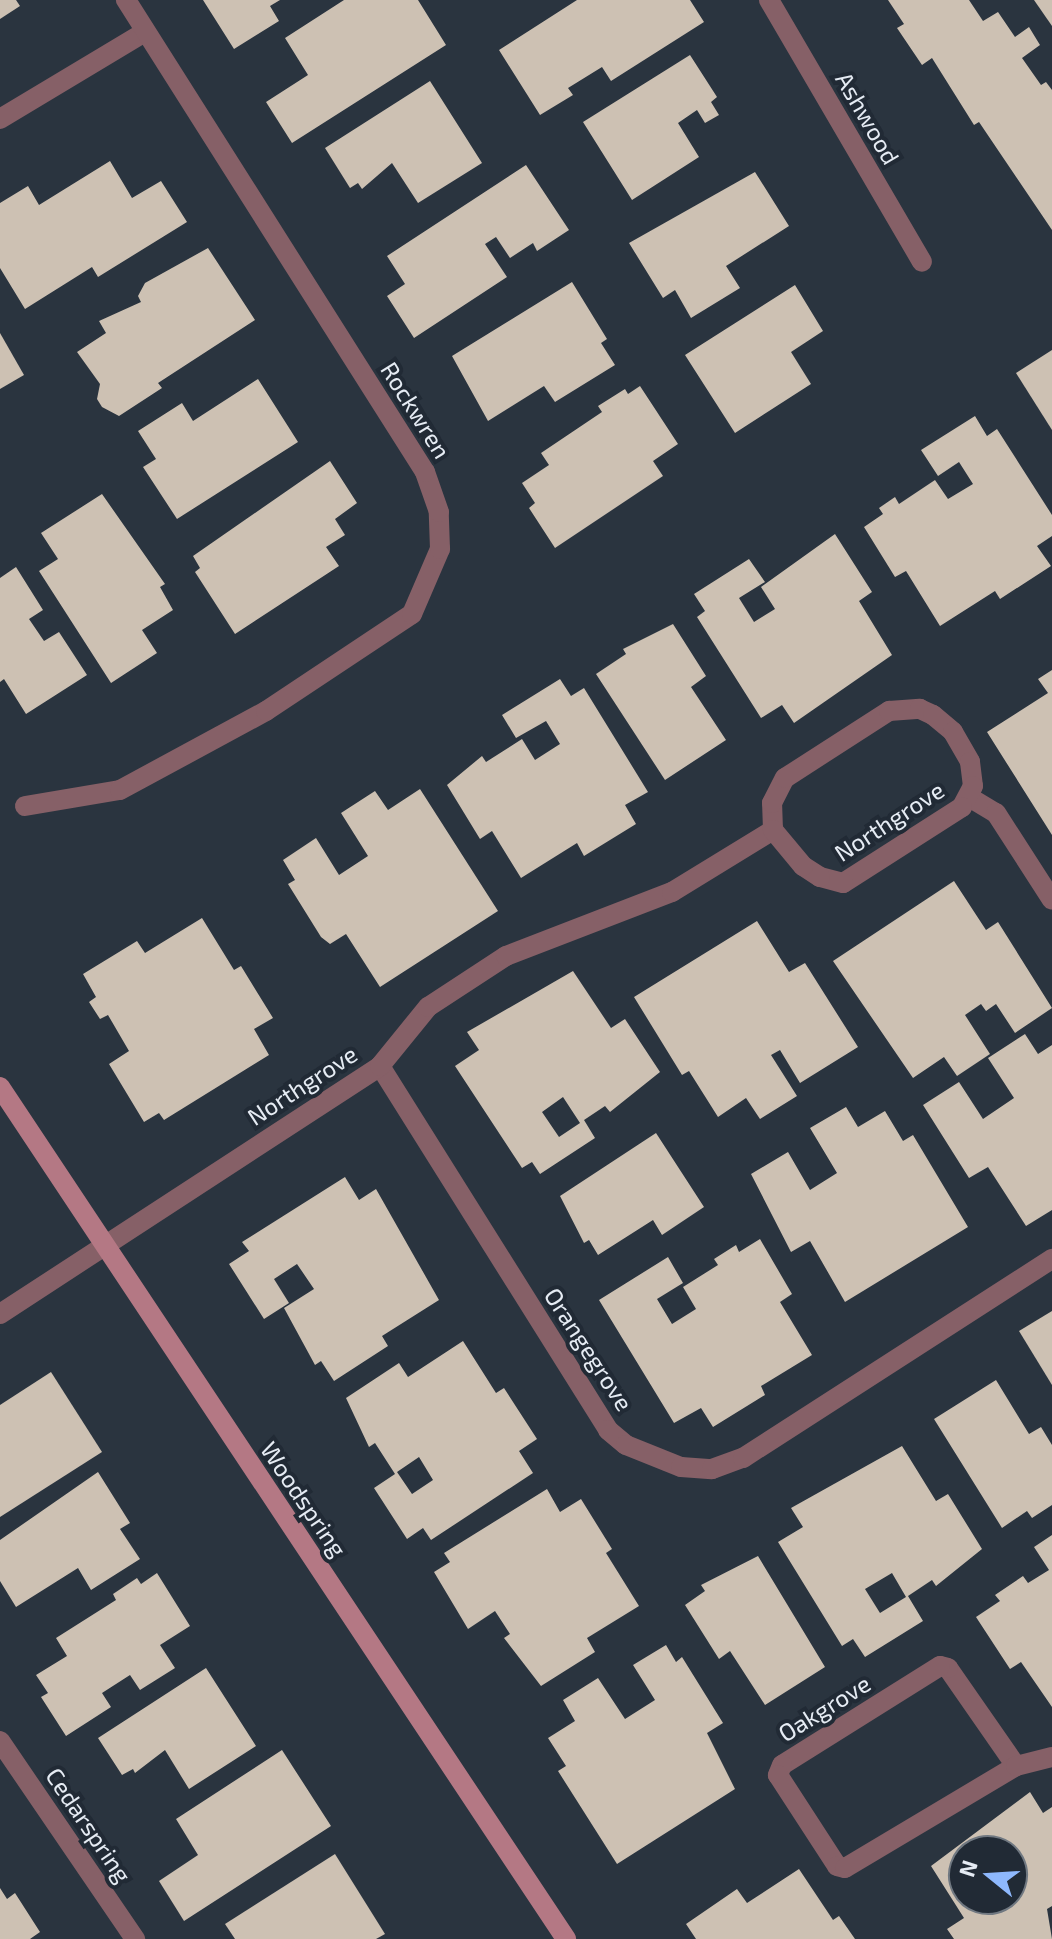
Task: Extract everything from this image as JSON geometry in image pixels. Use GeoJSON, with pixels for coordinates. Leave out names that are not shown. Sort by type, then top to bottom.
{"type":"FeatureCollection","features":[{"type":"Feature","properties":{"kind":"street","name":"Rockwren"},"geometry":{"type":"LineString","coordinates":[[25,806],[120,790],[266,711],[412,614],[440,549],[439,512],[425,472],[126,0]]}},
{"type":"Feature","properties":{"kind":"street","name":"Ashwood"},"geometry":{"type":"LineString","coordinates":[[769,0],[922,262]]}},
{"type":"Feature","properties":{"kind":"street"},"geometry":{"type":"LineString","coordinates":[[0,119],[145,32]]}},
{"type":"Feature","properties":{"kind":"street","name":"Northgrove"},"geometry":{"type":"LineString","coordinates":[[905,708],[933,715],[953,732],[970,762],[969,797],[944,822],[843,883],[820,877],[803,866],[773,830],[772,803],[785,778],[889,711],[905,708]]}},
{"type":"Feature","properties":{"kind":"street"},"geometry":{"type":"LineString","coordinates":[[969,797],[996,813],[1052,900]]}},
{"type":"Feature","properties":{"kind":"street","name":"Northgrove"},"geometry":{"type":"LineString","coordinates":[[104,1246],[380,1066],[428,1007],[506,956],[648,903],[773,830]]}},
{"type":"Feature","properties":{"kind":"street","name":"Orangegrove"},"geometry":{"type":"LineString","coordinates":[[380,1066],[608,1430],[626,1445],[681,1467],[712,1469],[743,1458],[1052,1259]]}},
{"type":"Feature","properties":{"kind":"street","name":"Woodspring"},"geometry":{"type":"LineString","coordinates":[[0,1087],[566,1939]]}},
{"type":"Feature","properties":{"kind":"street"},"geometry":{"type":"LineString","coordinates":[[0,1314],[104,1246]]}},
{"type":"Feature","properties":{"kind":"street","name":"Oakgrove"},"geometry":{"type":"LineString","coordinates":[[1016,1766],[948,1668],[940,1666],[782,1765],[778,1775],[837,1866],[845,1868],[1016,1766],[1052,1757]]}},
{"type":"Feature","properties":{"kind":"street","name":"Cedarspring"},"geometry":{"type":"LineString","coordinates":[[0,1741],[135,1939]]}},
{"type":"Feature","properties":{"kind":"building"},"geometry":{"type":"Polygon","coordinates":[[[0,0],[16,0],[20,6],[0,19],[0,0]]]}},
{"type":"Feature","properties":{"kind":"building"},"geometry":{"type":"Polygon","coordinates":[[[203,0],[280,0],[270,6],[279,21],[234,49],[203,0]]]}},
{"type":"Feature","properties":{"kind":"building"},"geometry":{"type":"Polygon","coordinates":[[[344,0],[418,0],[446,45],[292,143],[266,102],[308,75],[285,38],[344,0]]]}},
{"type":"Feature","properties":{"kind":"building"},"geometry":{"type":"Polygon","coordinates":[[[577,0],[690,0],[704,22],[611,81],[602,67],[568,88],[573,95],[540,115],[499,50],[577,0]]]}},
{"type":"Feature","properties":{"kind":"building"},"geometry":{"type":"Polygon","coordinates":[[[888,0],[969,0],[983,21],[998,12],[1015,37],[1029,27],[1040,45],[1022,58],[1041,85],[1046,82],[1052,90],[1052,230],[979,122],[974,125],[932,58],[922,65],[897,28],[904,24],[888,0]]]}},
{"type":"Feature","properties":{"kind":"building"},"geometry":{"type":"Polygon","coordinates":[[[1034,0],[1052,0],[1052,26],[1034,0]]]}},
{"type":"Feature","properties":{"kind":"building"},"geometry":{"type":"Polygon","coordinates":[[[690,55],[717,97],[711,102],[719,115],[705,123],[697,110],[678,123],[699,157],[632,200],[583,122],[690,55]]]}},
{"type":"Feature","properties":{"kind":"building"},"geometry":{"type":"Polygon","coordinates":[[[430,81],[482,163],[418,203],[392,163],[362,189],[358,183],[350,188],[325,148],[430,81]]]}},
{"type":"Feature","properties":{"kind":"building"},"geometry":{"type":"Polygon","coordinates":[[[110,161],[132,198],[161,181],[187,222],[98,277],[92,267],[25,309],[0,268],[0,203],[28,186],[39,205],[110,161]]]}},
{"type":"Feature","properties":{"kind":"building"},"geometry":{"type":"Polygon","coordinates":[[[526,165],[569,230],[537,251],[533,243],[510,258],[496,237],[485,244],[507,277],[414,338],[387,296],[405,284],[387,256],[526,165]]]}},
{"type":"Feature","properties":{"kind":"building"},"geometry":{"type":"Polygon","coordinates":[[[755,172],[789,226],[726,266],[740,288],[691,318],[675,290],[663,298],[629,243],[755,172]]]}},
{"type":"Feature","properties":{"kind":"building"},"geometry":{"type":"Polygon","coordinates":[[[208,248],[255,320],[158,383],[162,388],[119,416],[102,407],[97,399],[100,384],[77,352],[106,333],[99,321],[141,302],[138,296],[145,283],[208,248]]]}},
{"type":"Feature","properties":{"kind":"building"},"geometry":{"type":"Polygon","coordinates":[[[572,282],[607,339],[601,343],[615,365],[555,402],[544,386],[488,421],[452,356],[572,282]]]}},
{"type":"Feature","properties":{"kind":"building"},"geometry":{"type":"Polygon","coordinates":[[[795,285],[823,331],[791,352],[811,384],[735,433],[685,355],[795,285]]]}},
{"type":"Feature","properties":{"kind":"building"},"geometry":{"type":"Polygon","coordinates":[[[0,333],[24,375],[0,389],[0,333]]]}},
{"type":"Feature","properties":{"kind":"building"},"geometry":{"type":"Polygon","coordinates":[[[1052,350],[1052,430],[1016,373],[1052,350]]]}},
{"type":"Feature","properties":{"kind":"building"},"geometry":{"type":"Polygon","coordinates":[[[258,379],[298,442],[177,519],[143,467],[156,459],[138,431],[182,403],[193,421],[258,379]]]}},
{"type":"Feature","properties":{"kind":"building"},"geometry":{"type":"Polygon","coordinates":[[[640,386],[678,444],[653,461],[663,476],[555,548],[529,508],[535,503],[522,483],[549,465],[541,453],[602,412],[598,406],[625,389],[628,394],[640,386]]]}},
{"type":"Feature","properties":{"kind":"building"},"geometry":{"type":"Polygon","coordinates":[[[975,416],[987,436],[997,429],[1052,515],[1052,536],[1037,546],[1051,566],[1000,599],[995,591],[940,626],[906,571],[895,577],[864,527],[883,514],[879,508],[895,497],[899,504],[935,480],[948,499],[973,484],[959,462],[938,476],[921,450],[975,416]]]}},
{"type":"Feature","properties":{"kind":"building"},"geometry":{"type":"Polygon","coordinates":[[[330,461],[357,503],[335,519],[345,535],[326,547],[339,566],[235,634],[195,572],[200,568],[193,556],[330,461]]]}},
{"type":"Feature","properties":{"kind":"building"},"geometry":{"type":"Polygon","coordinates":[[[102,494],[165,584],[160,587],[173,610],[142,630],[157,653],[111,683],[39,571],[58,559],[41,533],[102,494]]]}},
{"type":"Feature","properties":{"kind":"building"},"geometry":{"type":"Polygon","coordinates":[[[835,534],[872,592],[859,601],[892,655],[794,723],[782,705],[761,718],[697,617],[705,611],[694,594],[749,559],[765,582],[739,598],[754,622],[775,609],[761,587],[835,534]]]}},
{"type":"Feature","properties":{"kind":"building"},"geometry":{"type":"Polygon","coordinates":[[[16,567],[43,610],[29,619],[44,641],[59,632],[87,675],[26,714],[4,679],[0,682],[0,578],[16,567]]]}},
{"type":"Feature","properties":{"kind":"building"},"geometry":{"type":"Polygon","coordinates":[[[673,624],[706,676],[691,687],[726,740],[665,780],[596,674],[626,654],[623,649],[673,624]]]}},
{"type":"Feature","properties":{"kind":"building"},"geometry":{"type":"Polygon","coordinates":[[[1052,670],[1052,835],[987,732],[1048,693],[1038,679],[1052,670]]]}},
{"type":"Feature","properties":{"kind":"building"},"geometry":{"type":"Polygon","coordinates":[[[560,679],[571,696],[584,688],[648,792],[625,805],[636,824],[584,856],[577,843],[521,878],[492,831],[480,839],[447,785],[482,756],[486,762],[522,739],[535,760],[560,744],[546,721],[516,738],[502,715],[560,679]]]}},
{"type":"Feature","properties":{"kind":"building"},"geometry":{"type":"Polygon","coordinates":[[[420,789],[498,911],[380,987],[346,934],[330,944],[321,937],[288,884],[295,880],[283,860],[316,838],[339,875],[368,856],[341,813],[375,791],[388,810],[420,789]]]}},
{"type":"Feature","properties":{"kind":"building"},"geometry":{"type":"Polygon","coordinates":[[[954,881],[986,930],[998,922],[1052,1008],[1015,1033],[996,1004],[986,1011],[981,1004],[965,1015],[990,1054],[957,1076],[944,1057],[913,1078],[833,961],[954,881]]]}},
{"type":"Feature","properties":{"kind":"building"},"geometry":{"type":"Polygon","coordinates":[[[202,918],[234,970],[241,966],[273,1018],[254,1029],[269,1055],[164,1120],[159,1113],[144,1122],[109,1064],[129,1051],[108,1015],[100,1019],[89,1002],[96,997],[83,974],[137,941],[145,953],[202,918]]]}},
{"type":"Feature","properties":{"kind":"building"},"geometry":{"type":"Polygon","coordinates":[[[757,921],[789,972],[805,963],[858,1047],[800,1083],[780,1050],[771,1055],[797,1096],[760,1119],[746,1098],[718,1117],[689,1071],[682,1075],[634,997],[757,921]]]}},
{"type":"Feature","properties":{"kind":"building"},"geometry":{"type":"Polygon","coordinates":[[[573,971],[611,1028],[625,1019],[660,1072],[610,1112],[605,1106],[584,1120],[595,1138],[540,1174],[532,1162],[522,1168],[455,1066],[479,1050],[467,1032],[573,971]],[[563,1097],[542,1112],[559,1137],[580,1123],[563,1097]]]}},
{"type":"Feature","properties":{"kind":"building"},"geometry":{"type":"Polygon","coordinates":[[[1025,1034],[1038,1054],[1052,1045],[1052,1210],[1026,1226],[988,1167],[969,1178],[923,1105],[959,1082],[983,1119],[1014,1098],[988,1058],[1025,1034]]]}},
{"type":"Feature","properties":{"kind":"building"},"geometry":{"type":"Polygon","coordinates":[[[846,1107],[858,1127],[885,1111],[903,1141],[913,1135],[968,1227],[845,1302],[810,1241],[791,1252],[751,1174],[788,1152],[810,1190],[837,1173],[810,1128],[846,1107]]]}},
{"type":"Feature","properties":{"kind":"building"},"geometry":{"type":"Polygon","coordinates":[[[656,1133],[704,1207],[662,1235],[653,1220],[598,1255],[589,1240],[584,1243],[560,1196],[656,1133]]]}},
{"type":"Feature","properties":{"kind":"building"},"geometry":{"type":"Polygon","coordinates":[[[345,1177],[359,1200],[376,1189],[439,1300],[382,1336],[388,1346],[334,1381],[321,1361],[315,1365],[284,1308],[314,1289],[297,1264],[274,1279],[289,1303],[264,1319],[229,1264],[249,1251],[242,1242],[345,1177]]]}},
{"type":"Feature","properties":{"kind":"building"},"geometry":{"type":"Polygon","coordinates":[[[760,1239],[792,1294],[780,1302],[812,1355],[761,1386],[765,1395],[713,1427],[701,1408],[674,1423],[599,1300],[668,1257],[683,1283],[657,1299],[672,1324],[696,1309],[683,1287],[718,1265],[714,1259],[736,1245],[739,1252],[760,1239]]]}},
{"type":"Feature","properties":{"kind":"building"},"geometry":{"type":"Polygon","coordinates":[[[1052,1311],[1052,1385],[1019,1331],[1052,1311]]]}},
{"type":"Feature","properties":{"kind":"building"},"geometry":{"type":"Polygon","coordinates":[[[463,1341],[496,1393],[504,1388],[537,1439],[519,1451],[533,1473],[431,1540],[423,1528],[407,1539],[374,1488],[395,1474],[375,1443],[369,1447],[346,1398],[399,1363],[408,1377],[463,1341]],[[419,1457],[397,1472],[412,1494],[433,1480],[419,1457]]]}},
{"type":"Feature","properties":{"kind":"building"},"geometry":{"type":"Polygon","coordinates":[[[51,1372],[102,1452],[0,1517],[0,1405],[51,1372]]]}},
{"type":"Feature","properties":{"kind":"building"},"geometry":{"type":"Polygon","coordinates":[[[996,1380],[1029,1434],[1041,1427],[1052,1445],[1052,1505],[1032,1518],[1027,1511],[1002,1528],[934,1419],[996,1380]]]}},
{"type":"Feature","properties":{"kind":"building"},"geometry":{"type":"Polygon","coordinates":[[[902,1446],[936,1501],[948,1494],[982,1549],[936,1586],[932,1580],[908,1596],[923,1621],[865,1657],[853,1639],[842,1646],[778,1542],[803,1527],[791,1508],[902,1446]],[[892,1573],[865,1589],[880,1613],[906,1597],[892,1573]]]}},
{"type":"Feature","properties":{"kind":"building"},"geometry":{"type":"Polygon","coordinates":[[[98,1472],[130,1523],[120,1529],[140,1559],[91,1590],[78,1568],[16,1607],[0,1581],[0,1540],[98,1472]]]}},
{"type":"Feature","properties":{"kind":"building"},"geometry":{"type":"Polygon","coordinates":[[[547,1489],[560,1512],[581,1499],[612,1549],[606,1553],[639,1606],[587,1638],[595,1652],[541,1686],[504,1638],[510,1634],[495,1611],[468,1629],[434,1572],[450,1562],[444,1553],[547,1489]]]}},
{"type":"Feature","properties":{"kind":"building"},"geometry":{"type":"Polygon","coordinates":[[[1052,1535],[1052,1707],[1021,1662],[1010,1669],[976,1617],[1000,1601],[995,1595],[1023,1576],[1028,1583],[1049,1570],[1034,1547],[1052,1535]]]}},
{"type":"Feature","properties":{"kind":"building"},"geometry":{"type":"Polygon","coordinates":[[[758,1556],[825,1667],[765,1705],[730,1651],[719,1659],[685,1605],[705,1591],[701,1585],[758,1556]]]}},
{"type":"Feature","properties":{"kind":"building"},"geometry":{"type":"Polygon","coordinates":[[[157,1573],[190,1626],[160,1645],[175,1668],[140,1690],[130,1675],[102,1693],[111,1707],[66,1736],[41,1697],[48,1693],[36,1675],[67,1656],[56,1638],[116,1600],[113,1594],[137,1578],[141,1584],[157,1573]]]}},
{"type":"Feature","properties":{"kind":"building"},"geometry":{"type":"Polygon","coordinates":[[[666,1645],[676,1662],[682,1657],[723,1723],[707,1733],[735,1789],[617,1864],[558,1771],[566,1766],[548,1738],[575,1721],[563,1700],[598,1678],[625,1719],[655,1700],[633,1665],[666,1645]]]}},
{"type":"Feature","properties":{"kind":"building"},"geometry":{"type":"Polygon","coordinates":[[[206,1668],[256,1746],[189,1789],[165,1750],[135,1773],[133,1769],[122,1775],[98,1738],[206,1668]]]}},
{"type":"Feature","properties":{"kind":"building"},"geometry":{"type":"Polygon","coordinates":[[[282,1750],[331,1826],[184,1921],[159,1881],[198,1855],[176,1819],[282,1750]]]}},
{"type":"Feature","properties":{"kind":"building"},"geometry":{"type":"Polygon","coordinates":[[[1030,1792],[1043,1813],[1052,1807],[1052,1906],[1047,1909],[1052,1939],[954,1939],[947,1929],[964,1918],[962,1915],[1028,1915],[1028,1835],[972,1835],[1030,1792]]]}},
{"type":"Feature","properties":{"kind":"building"},"geometry":{"type":"Polygon","coordinates":[[[948,1853],[948,1893],[931,1866],[948,1853]]]}},
{"type":"Feature","properties":{"kind":"building"},"geometry":{"type":"Polygon","coordinates":[[[335,1854],[385,1934],[376,1939],[235,1939],[225,1924],[335,1854]]]}},
{"type":"Feature","properties":{"kind":"building"},"geometry":{"type":"Polygon","coordinates":[[[799,1869],[833,1920],[839,1916],[855,1939],[696,1939],[686,1924],[737,1889],[747,1903],[799,1869]]]}},
{"type":"Feature","properties":{"kind":"building"},"geometry":{"type":"Polygon","coordinates":[[[0,1888],[7,1899],[15,1893],[40,1932],[30,1939],[0,1939],[0,1888]]]}}]}
